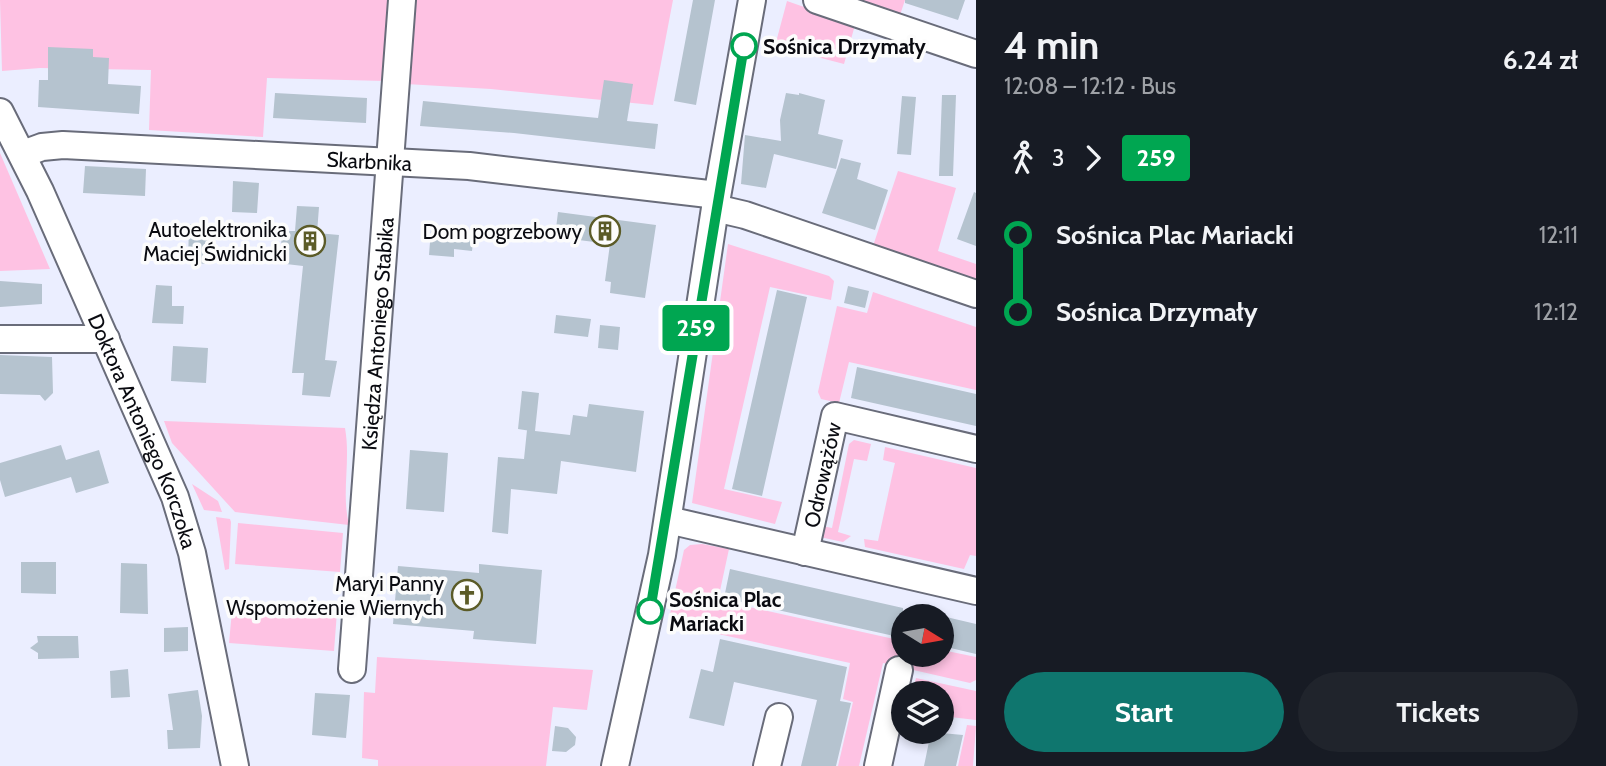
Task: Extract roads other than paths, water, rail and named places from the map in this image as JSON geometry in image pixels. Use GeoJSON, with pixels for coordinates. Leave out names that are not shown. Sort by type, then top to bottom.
{"type":"FeatureCollection","features":[{"type":"Feature","properties":{"kind":"street","name":"Księdza Antoniego Stabika"},"geometry":{"type":"LineString","coordinates":[[352,669],[392,162],[402,0]]}},
{"type":"Feature","properties":{"kind":"street"},"geometry":{"type":"LineString","coordinates":[[615,766],[668,520],[716,201],[752,0]]}},
{"type":"Feature","properties":{"kind":"street"},"geometry":{"type":"LineString","coordinates":[[817,0],[976,54]]}},
{"type":"Feature","properties":{"kind":"street","name":"Doktora Antoniego Korczoka"},"geometry":{"type":"LineString","coordinates":[[0,112],[23,154],[175,497],[185,528],[235,766]]}},
{"type":"Feature","properties":{"kind":"street","name":"Skarbnika"},"geometry":{"type":"LineString","coordinates":[[23,154],[42,147],[63,145],[469,166],[716,201],[745,215],[976,294]]}},
{"type":"Feature","properties":{"kind":"street"},"geometry":{"type":"LineString","coordinates":[[0,339],[106,339]]}},
{"type":"Feature","properties":{"kind":"street","name":"Odrowążów"},"geometry":{"type":"LineString","coordinates":[[805,552],[835,416],[976,449]]}},
{"type":"Feature","properties":{"kind":"street","name":"Odrowążów"},"geometry":{"type":"LineString","coordinates":[[668,520],[976,590]]}},
{"type":"Feature","properties":{"kind":"street"},"geometry":{"type":"LineString","coordinates":[[878,766],[899,670]]}},
{"type":"Feature","properties":{"kind":"street"},"geometry":{"type":"LineString","coordinates":[[767,766],[779,717]]}},
{"type":"Feature","properties":{"kind":"place","name":"Sośnica Drzymały"},"geometry":{"type":"Point","coordinates":[744,46]}},
{"type":"Feature","properties":{"kind":"place","name":"Dom pogrzebowy"},"geometry":{"type":"Point","coordinates":[605,231]}},
{"type":"Feature","properties":{"kind":"place","name":"Autoelektronika Maciej Świdnicki"},"geometry":{"type":"Point","coordinates":[310,241]}},
{"type":"Feature","properties":{"kind":"place","name":"Maryi Panny Wspomożenie Wiernych"},"geometry":{"type":"Point","coordinates":[467,595]}},
{"type":"Feature","properties":{"kind":"place","name":"Sośnica Plac Mariacki"},"geometry":{"type":"Point","coordinates":[650,611]}}]}
